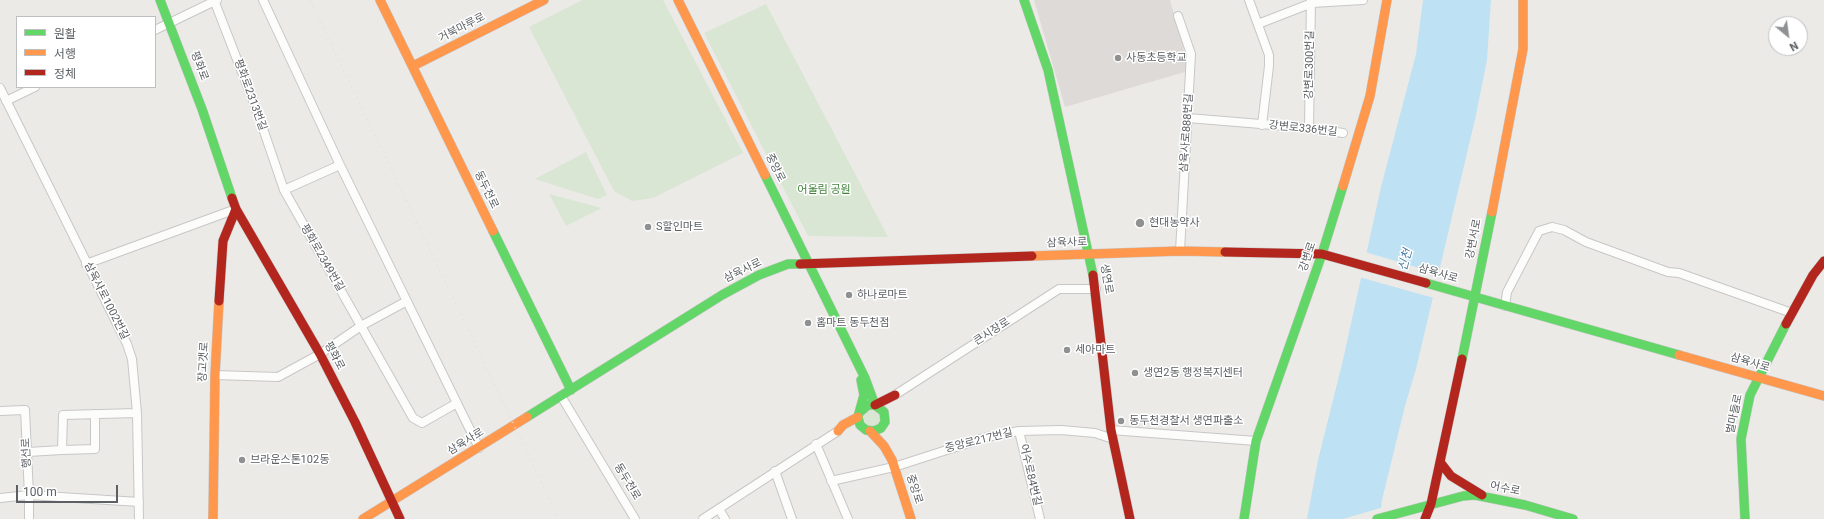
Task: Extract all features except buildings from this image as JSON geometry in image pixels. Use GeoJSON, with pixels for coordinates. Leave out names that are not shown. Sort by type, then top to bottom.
{"type":"FeatureCollection","features":[{"type":"Feature","properties":{"kind":"main road","name":"평화로"},"geometry":{"type":"LineString","coordinates":[[160,0],[202,109],[236,209],[320,354],[355,422],[400,519]]}},
{"type":"Feature","properties":{"kind":"main road","name":"동두천로"},"geometry":{"type":"LineString","coordinates":[[380,0],[570,390]]}},
{"type":"Feature","properties":{"kind":"main road","name":"거북마루로"},"geometry":{"type":"LineString","coordinates":[[413,66],[544,0]]}},
{"type":"Feature","properties":{"kind":"main road","name":"중앙로"},"geometry":{"type":"LineString","coordinates":[[678,0],[809,262],[859,369]]}},
{"type":"Feature","properties":{"kind":"main road","name":"생연로"},"geometry":{"type":"LineString","coordinates":[[1024,0],[1048,70],[1089,254],[1096,289],[1112,435],[1130,519]]}},
{"type":"Feature","properties":{"kind":"main road","name":"강변로"},"geometry":{"type":"LineString","coordinates":[[1244,519],[1256,441],[1322,254],[1370,96],[1387,0]]}},
{"type":"Feature","properties":{"kind":"main road","name":"강변서로"},"geometry":{"type":"LineString","coordinates":[[1431,504],[1475,298],[1523,50],[1523,0]]}},
{"type":"Feature","properties":{"kind":"main road","name":"장고갯로"},"geometry":{"type":"LineString","coordinates":[[213,519],[215,375],[223,241],[236,209]]}},
{"type":"Feature","properties":{"kind":"main road","name":"삼육사로"},"geometry":{"type":"LineString","coordinates":[[363,519],[722,295],[759,275],[788,264],[809,262],[1180,251],[1322,254],[1824,396]]}},
{"type":"Feature","properties":{"kind":"main road","name":"벌마들로"},"geometry":{"type":"LineString","coordinates":[[1745,519],[1741,439],[1750,395],[1813,275],[1824,262]]}},
{"type":"Feature","properties":{"kind":"main road"},"geometry":{"type":"LineString","coordinates":[[859,369],[870,388],[875,405],[884,412]]}},
{"type":"Feature","properties":{"kind":"main road"},"geometry":{"type":"LineString","coordinates":[[859,369],[864,395],[859,418],[866,430],[870,431],[884,446],[893,464]]}},
{"type":"Feature","properties":{"kind":"main road"},"geometry":{"type":"LineString","coordinates":[[870,388],[877,389],[891,396]]}},
{"type":"Feature","properties":{"kind":"main road"},"geometry":{"type":"LineString","coordinates":[[838,431],[849,426],[859,418],[868,405],[875,405],[891,396]]}},
{"type":"Feature","properties":{"kind":"main road"},"geometry":{"type":"LineString","coordinates":[[870,431],[878,430],[883,425],[886,403],[891,396]]}},
{"type":"Feature","properties":{"kind":"main road"},"geometry":{"type":"LineString","coordinates":[[883,425],[893,456],[893,464]]}},
{"type":"Feature","properties":{"kind":"main road"},"geometry":{"type":"LineString","coordinates":[[1440,462],[1451,476],[1484,497]]}},
{"type":"Feature","properties":{"kind":"main road","name":"중앙로"},"geometry":{"type":"LineString","coordinates":[[893,464],[911,519]]}},
{"type":"Feature","properties":{"kind":"main road","name":"어수로"},"geometry":{"type":"LineString","coordinates":[[1378,519],[1463,496],[1475,495],[1525,505],[1573,519]]}},
{"type":"Feature","properties":{"kind":"main road"},"geometry":{"type":"LineString","coordinates":[[1425,519],[1431,504]]}},
{"type":"Feature","properties":{"kind":"street","name":"평화로2313번길"},"geometry":{"type":"LineString","coordinates":[[169,24],[216,0],[284,190]]}},
{"type":"Feature","properties":{"kind":"street"},"geometry":{"type":"LineString","coordinates":[[263,0],[340,164],[479,448]]}},
{"type":"Feature","properties":{"kind":"street","name":"강변로336번길"},"geometry":{"type":"LineString","coordinates":[[1249,0],[1269,55],[1270,66],[1262,125]]}},
{"type":"Feature","properties":{"kind":"street"},"geometry":{"type":"LineString","coordinates":[[1258,24],[1311,1],[1363,0]]}},
{"type":"Feature","properties":{"kind":"street","name":"강변로300번길"},"geometry":{"type":"LineString","coordinates":[[1309,128],[1311,1]]}},
{"type":"Feature","properties":{"kind":"street","name":"삼육사로888번길"},"geometry":{"type":"LineString","coordinates":[[1178,16],[1191,54],[1180,251]]}},
{"type":"Feature","properties":{"kind":"street"},"geometry":{"type":"LineString","coordinates":[[156,30],[169,24]]}},
{"type":"Feature","properties":{"kind":"street","name":"삼육사로1002번길"},"geometry":{"type":"LineString","coordinates":[[0,88],[127,344],[132,359],[137,414],[139,519]]}},
{"type":"Feature","properties":{"kind":"street"},"geometry":{"type":"LineString","coordinates":[[6,101],[33,88]]}},
{"type":"Feature","properties":{"kind":"street","name":"강변로336번길"},"geometry":{"type":"LineString","coordinates":[[1188,118],[1309,128],[1343,133]]}},
{"type":"Feature","properties":{"kind":"street"},"geometry":{"type":"LineString","coordinates":[[284,190],[340,164]]}},
{"type":"Feature","properties":{"kind":"street","name":"평화로2349번길"},"geometry":{"type":"LineString","coordinates":[[284,190],[413,418],[422,422],[457,403]]}},
{"type":"Feature","properties":{"kind":"street"},"geometry":{"type":"LineString","coordinates":[[86,264],[236,209]]}},
{"type":"Feature","properties":{"kind":"street"},"geometry":{"type":"LineString","coordinates":[[1505,306],[1507,292],[1539,231],[1552,227],[1564,230],[1586,242],[1668,272],[1679,273],[1792,313]]}},
{"type":"Feature","properties":{"kind":"street","name":"큰시장로"},"geometry":{"type":"LineString","coordinates":[[891,396],[1060,289],[1096,289]]}},
{"type":"Feature","properties":{"kind":"street"},"geometry":{"type":"LineString","coordinates":[[215,375],[278,377],[320,354],[361,326],[408,301]]}},
{"type":"Feature","properties":{"kind":"street","name":"동두천로"},"geometry":{"type":"LineString","coordinates":[[561,396],[635,519]]}},
{"type":"Feature","properties":{"kind":"street","name":"행선로"},"geometry":{"type":"LineString","coordinates":[[0,411],[24,410],[28,452],[29,519]]}},
{"type":"Feature","properties":{"kind":"street"},"geometry":{"type":"LineString","coordinates":[[28,452],[95,449],[95,414]]}},
{"type":"Feature","properties":{"kind":"street"},"geometry":{"type":"LineString","coordinates":[[62,450],[63,415],[137,414]]}},
{"type":"Feature","properties":{"kind":"street","name":"중앙로217번길"},"geometry":{"type":"LineString","coordinates":[[893,464],[986,437],[1020,431],[1061,430],[1112,435],[1256,441]]}},
{"type":"Feature","properties":{"kind":"street"},"geometry":{"type":"LineString","coordinates":[[703,519],[838,431]]}},
{"type":"Feature","properties":{"kind":"street","name":"어수로84번길"},"geometry":{"type":"LineString","coordinates":[[1020,431],[1040,519]]}},
{"type":"Feature","properties":{"kind":"street"},"geometry":{"type":"LineString","coordinates":[[816,444],[848,519]]}},
{"type":"Feature","properties":{"kind":"street","name":"중앙로"},"geometry":{"type":"LineString","coordinates":[[831,481],[893,464]]}},
{"type":"Feature","properties":{"kind":"street"},"geometry":{"type":"LineString","coordinates":[[775,471],[792,519]]}},
{"type":"Feature","properties":{"kind":"street"},"geometry":{"type":"LineString","coordinates":[[0,498],[29,495],[139,502]]}},
{"type":"Feature","properties":{"kind":"street"},"geometry":{"type":"LineString","coordinates":[[720,509],[725,519]]}},
{"type":"Feature","properties":{"kind":"shaded area","name":"사동초등학교"},"geometry":{"type":"Polygon","coordinates":[[[1034,0],[1170,0],[1183,46],[1188,71],[1065,107],[1034,0]]]}},
{"type":"Feature","properties":{"kind":"green space"},"geometry":{"type":"Polygon","coordinates":[[[582,0],[663,0],[743,153],[653,198],[632,201],[614,191],[529,27],[582,0]]]}},
{"type":"Feature","properties":{"kind":"green space","name":"어울림 공원"},"geometry":{"type":"Polygon","coordinates":[[[766,4],[888,237],[808,236],[704,33],[766,4]]]}},
{"type":"Feature","properties":{"kind":"green space"},"geometry":{"type":"Polygon","coordinates":[[[586,152],[607,195],[598,199],[535,179],[586,152]]]}},
{"type":"Feature","properties":{"kind":"green space"},"geometry":{"type":"Polygon","coordinates":[[[549,194],[602,208],[566,226],[549,194]]]}},
{"type":"Feature","properties":{"kind":"green space"},"geometry":{"type":"Polygon","coordinates":[[[872,410],[879,415],[880,418],[875,425],[872,426],[865,421],[864,418],[869,411],[872,410]]]}},
{"type":"Feature","properties":{"kind":"water","name":"신천"},"geometry":{"type":"Polygon","coordinates":[[[1423,0],[1491,0],[1487,60],[1476,115],[1416,369],[1405,406],[1382,500],[1380,519],[1307,519],[1318,460],[1343,360],[1381,187],[1416,54],[1423,0]]]}},
{"type":"Feature","properties":{"kind":"pier"},"geometry":{"type":"Polygon","coordinates":[[[1365,252],[1440,274],[1434,298],[1359,277],[1365,252]]]}},
{"type":"Feature","properties":{"kind":"pier"},"geometry":{"type":"Polygon","coordinates":[[[1384,507],[1382,519],[1343,519],[1384,507]]]}},
{"type":"Feature","properties":{"kind":"railway"},"geometry":{"type":"LineString","coordinates":[[310,0],[559,519]]}},
{"type":"Feature","properties":{"kind":"traffic: fast"},"geometry":{"type":"LineString","coordinates":[[160,0],[202,109],[232,198]]}},
{"type":"Feature","properties":{"kind":"traffic: fast"},"geometry":{"type":"LineString","coordinates":[[1024,0],[1048,70],[1093,275]]}},
{"type":"Feature","properties":{"kind":"traffic: fast"},"geometry":{"type":"LineString","coordinates":[[765,175],[865,378],[875,405]]}},
{"type":"Feature","properties":{"kind":"traffic: fast"},"geometry":{"type":"LineString","coordinates":[[1244,519],[1256,441],[1322,254],[1343,186]]}},
{"type":"Feature","properties":{"kind":"traffic: fast"},"geometry":{"type":"LineString","coordinates":[[1462,359],[1492,212]]}},
{"type":"Feature","properties":{"kind":"traffic: fast"},"geometry":{"type":"LineString","coordinates":[[493,231],[571,390]]}},
{"type":"Feature","properties":{"kind":"traffic: fast"},"geometry":{"type":"LineString","coordinates":[[527,417],[722,295],[759,275],[788,264],[800,264]]}},
{"type":"Feature","properties":{"kind":"traffic: fast"},"geometry":{"type":"LineString","coordinates":[[1426,283],[1679,355]]}},
{"type":"Feature","properties":{"kind":"traffic: fast"},"geometry":{"type":"LineString","coordinates":[[1745,519],[1741,439],[1750,395],[1786,324]]}},
{"type":"Feature","properties":{"kind":"traffic: fast"},"geometry":{"type":"LineString","coordinates":[[859,413],[868,405],[875,405],[884,412],[885,422],[881,428],[874,431],[866,430],[860,425],[858,417],[859,413],[864,395],[861,380]]}},
{"type":"Feature","properties":{"kind":"traffic: fast"},"geometry":{"type":"LineString","coordinates":[[1377,519],[1463,496],[1475,495],[1525,505],[1573,519]]}},
{"type":"Feature","properties":{"kind":"traffic: slow"},"geometry":{"type":"LineString","coordinates":[[380,0],[493,231]]}},
{"type":"Feature","properties":{"kind":"traffic: slow"},"geometry":{"type":"LineString","coordinates":[[413,66],[544,0]]}},
{"type":"Feature","properties":{"kind":"traffic: slow"},"geometry":{"type":"LineString","coordinates":[[678,0],[765,175]]}},
{"type":"Feature","properties":{"kind":"traffic: slow"},"geometry":{"type":"LineString","coordinates":[[1343,186],[1370,96],[1387,0]]}},
{"type":"Feature","properties":{"kind":"traffic: slow"},"geometry":{"type":"LineString","coordinates":[[1492,212],[1523,49],[1523,0]]}},
{"type":"Feature","properties":{"kind":"traffic: slow"},"geometry":{"type":"LineString","coordinates":[[1032,256],[1180,251],[1225,252]]}},
{"type":"Feature","properties":{"kind":"traffic: slow"},"geometry":{"type":"LineString","coordinates":[[213,519],[215,375],[219,301]]}},
{"type":"Feature","properties":{"kind":"traffic: slow"},"geometry":{"type":"LineString","coordinates":[[1679,355],[1824,396]]}},
{"type":"Feature","properties":{"kind":"traffic: slow"},"geometry":{"type":"LineString","coordinates":[[363,519],[527,417]]}},
{"type":"Feature","properties":{"kind":"traffic: slow"},"geometry":{"type":"LineString","coordinates":[[838,431],[843,425],[858,417]]}},
{"type":"Feature","properties":{"kind":"traffic: slow"},"geometry":{"type":"LineString","coordinates":[[870,431],[884,446],[892,460],[911,519]]}},
{"type":"Feature","properties":{"kind":"traffic: jam"},"geometry":{"type":"LineString","coordinates":[[232,198],[236,209],[320,354],[355,422],[400,519]]}},
{"type":"Feature","properties":{"kind":"traffic: jam"},"geometry":{"type":"LineString","coordinates":[[219,301],[223,241],[236,209]]}},
{"type":"Feature","properties":{"kind":"traffic: jam"},"geometry":{"type":"LineString","coordinates":[[1225,252],[1322,254],[1426,283]]}},
{"type":"Feature","properties":{"kind":"traffic: jam"},"geometry":{"type":"LineString","coordinates":[[800,264],[1032,256]]}},
{"type":"Feature","properties":{"kind":"traffic: jam"},"geometry":{"type":"LineString","coordinates":[[1786,324],[1813,275],[1824,261]]}},
{"type":"Feature","properties":{"kind":"traffic: jam"},"geometry":{"type":"LineString","coordinates":[[1093,275],[1111,430],[1130,519]]}},
{"type":"Feature","properties":{"kind":"traffic: jam"},"geometry":{"type":"LineString","coordinates":[[1425,519],[1431,504],[1462,359]]}},
{"type":"Feature","properties":{"kind":"traffic: jam"},"geometry":{"type":"LineString","coordinates":[[875,405],[895,395]]}},
{"type":"Feature","properties":{"kind":"traffic: jam"},"geometry":{"type":"LineString","coordinates":[[1440,462],[1451,476],[1482,495]]}},
{"type":"Feature","properties":{"kind":"place","name":"사동초등학교"},"geometry":{"type":"Point","coordinates":[1118,58]}},
{"type":"Feature","properties":{"kind":"place","name":"현대농약사"},"geometry":{"type":"Point","coordinates":[1140,223]}},
{"type":"Feature","properties":{"kind":"place","name":"S할인마트"},"geometry":{"type":"Point","coordinates":[648,227]}},
{"type":"Feature","properties":{"kind":"place","name":"하나로마트"},"geometry":{"type":"Point","coordinates":[849,295]}},
{"type":"Feature","properties":{"kind":"place","name":"홈마트 동두천점"},"geometry":{"type":"Point","coordinates":[808,323]}},
{"type":"Feature","properties":{"kind":"place","name":"세아마트"},"geometry":{"type":"Point","coordinates":[1067,350]}},
{"type":"Feature","properties":{"kind":"place","name":"생연2동 행정복지센터"},"geometry":{"type":"Point","coordinates":[1135,373]}},
{"type":"Feature","properties":{"kind":"place","name":"동두천경찰서 생연파출소"},"geometry":{"type":"Point","coordinates":[1121,421]}},
{"type":"Feature","properties":{"kind":"place","name":"브라운스톤102동"},"geometry":{"type":"Point","coordinates":[242,460]}}]}
